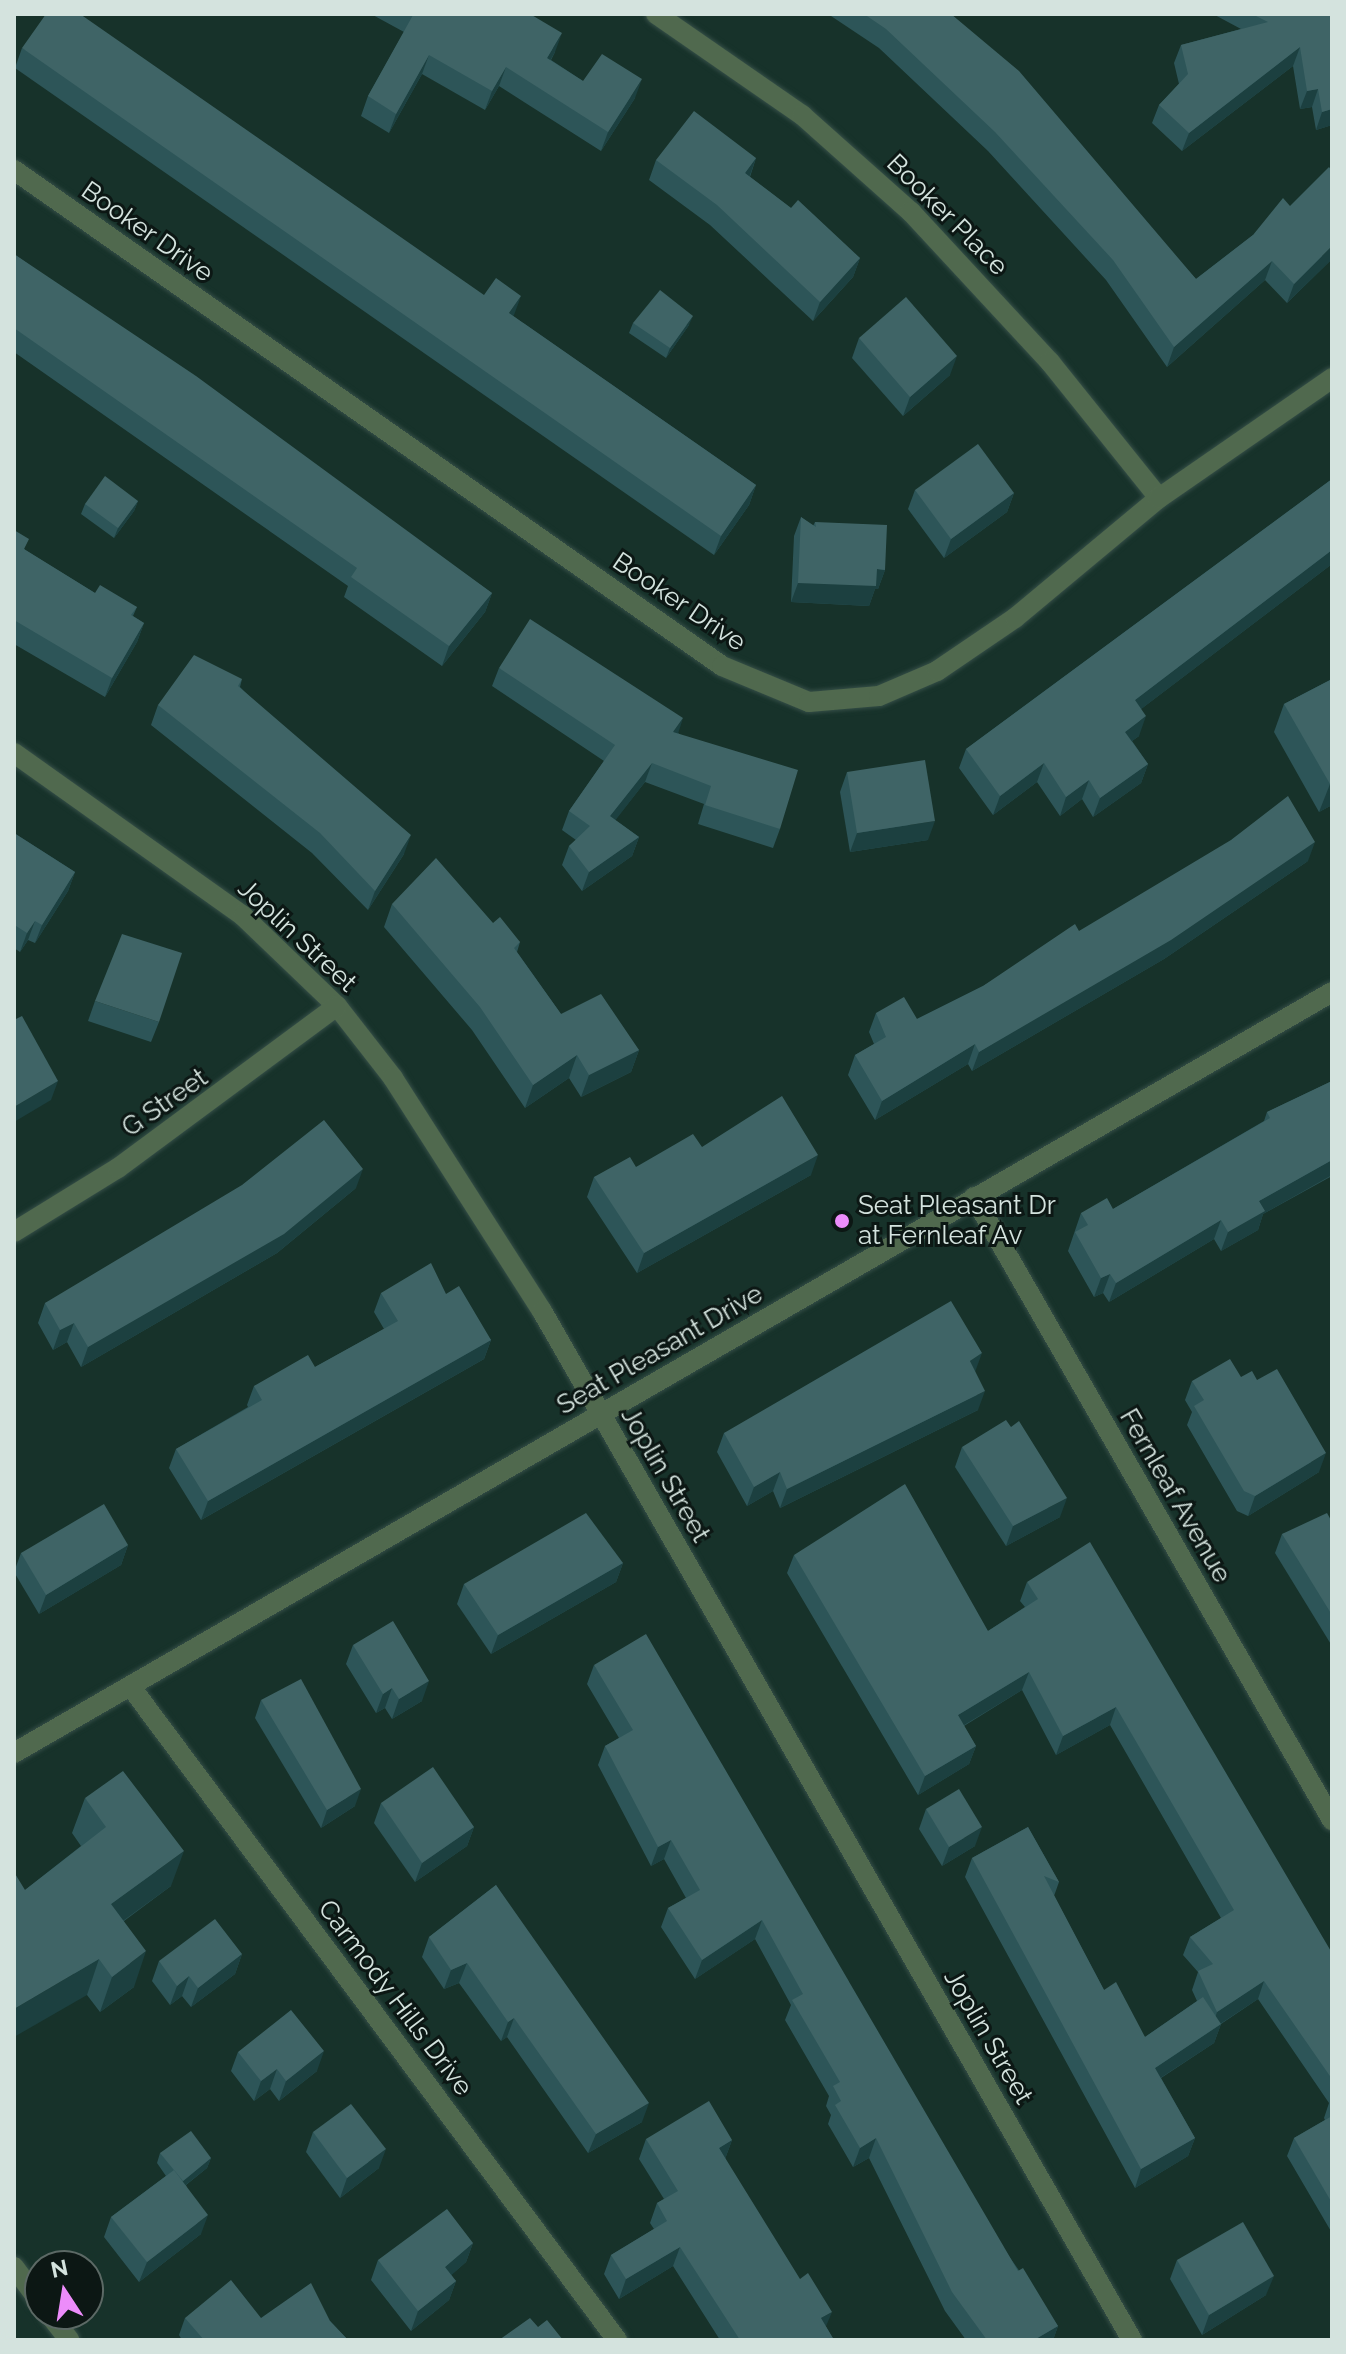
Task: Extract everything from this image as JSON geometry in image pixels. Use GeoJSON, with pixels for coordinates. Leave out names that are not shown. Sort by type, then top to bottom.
{"type":"FeatureCollection","features":[{"type":"Feature","properties":{"kind":"street","name":"Booker Place"},"geometry":{"type":"LineString","coordinates":[[656,14],[802,115],[911,212],[1050,362],[1159,498]]}},
{"type":"Feature","properties":{"kind":"street","name":"Booker Drive"},"geometry":{"type":"LineString","coordinates":[[14,170],[722,666],[792,697],[839,703],[894,691],[937,671],[1015,618],[1159,498],[1332,378]]}},
{"type":"Feature","properties":{"kind":"street","name":"Joplin Street"},"geometry":{"type":"LineString","coordinates":[[14,753],[243,916],[337,1006],[430,1132],[600,1415],[1132,2340]]}},
{"type":"Feature","properties":{"kind":"street","name":"Seat Pleasant Drive"},"geometry":{"type":"LineString","coordinates":[[14,1753],[1332,992]]}},
{"type":"Feature","properties":{"kind":"street","name":"G Street"},"geometry":{"type":"LineString","coordinates":[[14,1232],[118,1168],[337,1006]]}},
{"type":"Feature","properties":{"kind":"street","name":"Fernleaf Avenue"},"geometry":{"type":"LineString","coordinates":[[974,1197],[1332,1820]]}},
{"type":"Feature","properties":{"kind":"street","name":"Carmody Hills Drive"},"geometry":{"type":"LineString","coordinates":[[131,1687],[617,2340]]}},
{"type":"Feature","properties":{"kind":"building"},"geometry":{"type":"Polygon","coordinates":[[[46,14],[80,14],[484,295],[496,278],[521,296],[509,313],[756,485],[721,536],[22,48],[46,14]]]}},
{"type":"Feature","properties":{"kind":"building"},"geometry":{"type":"Polygon","coordinates":[[[412,14],[530,14],[562,33],[547,58],[583,81],[602,54],[642,79],[608,132],[506,67],[492,91],[429,55],[396,114],[368,96],[412,14]]]}},
{"type":"Feature","properties":{"kind":"building"},"geometry":{"type":"Polygon","coordinates":[[[864,14],[951,14],[1019,71],[1196,279],[1253,235],[1283,198],[1290,206],[1329,167],[1332,171],[1332,246],[1294,284],[1272,261],[1174,347],[1113,260],[995,132],[886,29],[864,14]]]}},
{"type":"Feature","properties":{"kind":"building"},"geometry":{"type":"Polygon","coordinates":[[[1252,14],[1332,14],[1332,109],[1322,112],[1318,89],[1307,91],[1300,47],[1189,133],[1159,105],[1188,74],[1181,45],[1268,22],[1252,14]]]}},
{"type":"Feature","properties":{"kind":"building"},"geometry":{"type":"Polygon","coordinates":[[[694,111],[756,158],[745,173],[791,208],[798,200],[860,258],[820,302],[717,205],[656,160],[694,111]]]}},
{"type":"Feature","properties":{"kind":"building"},"geometry":{"type":"Polygon","coordinates":[[[14,254],[196,376],[492,593],[449,646],[351,577],[357,568],[14,328],[14,254]]]}},
{"type":"Feature","properties":{"kind":"building"},"geometry":{"type":"Polygon","coordinates":[[[660,290],[693,316],[670,348],[633,323],[660,290]]]}},
{"type":"Feature","properties":{"kind":"building"},"geometry":{"type":"Polygon","coordinates":[[[906,297],[957,356],[910,397],[859,338],[906,297]]]}},
{"type":"Feature","properties":{"kind":"building"},"geometry":{"type":"Polygon","coordinates":[[[978,444],[1014,493],[951,539],[915,490],[978,444]]]}},
{"type":"Feature","properties":{"kind":"building"},"geometry":{"type":"Polygon","coordinates":[[[105,476],[138,501],[118,528],[85,504],[105,476]]]}},
{"type":"Feature","properties":{"kind":"building"},"geometry":{"type":"Polygon","coordinates":[[[1332,479],[1332,550],[1135,700],[1146,716],[1125,732],[1148,764],[1100,798],[1089,780],[1066,797],[1044,763],[1000,796],[966,749],[1332,479]]]}},
{"type":"Feature","properties":{"kind":"building"},"geometry":{"type":"Polygon","coordinates":[[[801,517],[816,527],[815,522],[887,525],[885,570],[877,569],[876,586],[798,583],[801,517]]]}},
{"type":"Feature","properties":{"kind":"building"},"geometry":{"type":"Polygon","coordinates":[[[14,530],[29,539],[24,549],[95,593],[100,585],[137,607],[131,615],[144,623],[112,678],[14,620],[14,530]]]}},
{"type":"Feature","properties":{"kind":"building"},"geometry":{"type":"Polygon","coordinates":[[[530,619],[683,718],[673,732],[798,770],[780,829],[705,805],[711,786],[652,763],[610,816],[639,837],[589,872],[569,846],[590,826],[569,811],[615,745],[499,668],[530,619]]]}},
{"type":"Feature","properties":{"kind":"building"},"geometry":{"type":"Polygon","coordinates":[[[194,655],[242,679],[238,686],[411,835],[375,891],[320,833],[158,705],[194,655]]]}},
{"type":"Feature","properties":{"kind":"building"},"geometry":{"type":"Polygon","coordinates":[[[1332,679],[1332,782],[1330,784],[1284,704],[1332,679]]]}},
{"type":"Feature","properties":{"kind":"building"},"geometry":{"type":"Polygon","coordinates":[[[925,760],[935,821],[857,833],[847,772],[925,760]]]}},
{"type":"Feature","properties":{"kind":"building"},"geometry":{"type":"Polygon","coordinates":[[[1288,796],[1315,842],[1171,940],[979,1052],[975,1044],[882,1101],[855,1055],[886,1037],[876,1013],[904,997],[917,1019],[983,986],[1075,924],[1079,931],[1231,840],[1288,796]]]}},
{"type":"Feature","properties":{"kind":"building"},"geometry":{"type":"Polygon","coordinates":[[[14,833],[75,872],[42,925],[35,921],[27,933],[16,926],[14,928],[14,833]]]}},
{"type":"Feature","properties":{"kind":"building"},"geometry":{"type":"Polygon","coordinates":[[[436,858],[493,923],[500,917],[520,942],[514,948],[561,1014],[601,994],[639,1050],[589,1075],[577,1055],[533,1085],[480,1007],[392,904],[436,858]]]}},
{"type":"Feature","properties":{"kind":"building"},"geometry":{"type":"Polygon","coordinates":[[[122,934],[182,953],[159,1022],[95,1001],[122,934]]]}},
{"type":"Feature","properties":{"kind":"building"},"geometry":{"type":"Polygon","coordinates":[[[22,1016],[58,1081],[14,1107],[14,1020],[22,1016]]]}},
{"type":"Feature","properties":{"kind":"building"},"geometry":{"type":"Polygon","coordinates":[[[1332,1081],[1332,1160],[1259,1201],[1265,1211],[1228,1232],[1221,1220],[1116,1283],[1110,1274],[1101,1278],[1075,1232],[1088,1225],[1081,1213],[1107,1198],[1113,1209],[1270,1118],[1267,1112],[1332,1081]]]}},
{"type":"Feature","properties":{"kind":"building"},"geometry":{"type":"Polygon","coordinates":[[[782,1096],[818,1155],[644,1253],[594,1177],[630,1157],[636,1167],[693,1134],[702,1147],[782,1096]]]}},
{"type":"Feature","properties":{"kind":"building"},"geometry":{"type":"Polygon","coordinates":[[[324,1120],[363,1169],[284,1234],[88,1347],[74,1323],[60,1330],[45,1303],[242,1185],[324,1120]]]}},
{"type":"Feature","properties":{"kind":"building"},"geometry":{"type":"Polygon","coordinates":[[[431,1263],[446,1294],[459,1286],[491,1340],[208,1501],[176,1449],[262,1400],[254,1386],[308,1355],[315,1367],[398,1321],[381,1293],[431,1263]]]}},
{"type":"Feature","properties":{"kind":"building"},"geometry":{"type":"Polygon","coordinates":[[[951,1301],[982,1353],[970,1361],[985,1391],[787,1489],[780,1472],[754,1487],[724,1433],[951,1301]]]}},
{"type":"Feature","properties":{"kind":"building"},"geometry":{"type":"Polygon","coordinates":[[[1230,1359],[1241,1377],[1252,1371],[1257,1380],[1277,1369],[1326,1453],[1255,1496],[1244,1491],[1194,1406],[1204,1400],[1192,1381],[1230,1359]]]}},
{"type":"Feature","properties":{"kind":"building"},"geometry":{"type":"Polygon","coordinates":[[[1006,1420],[1011,1427],[1019,1421],[1067,1498],[1013,1526],[962,1447],[1006,1420]]]}},
{"type":"Feature","properties":{"kind":"building"},"geometry":{"type":"Polygon","coordinates":[[[905,1484],[988,1631],[1038,1599],[1027,1582],[1090,1542],[1332,1953],[1332,2079],[1264,1981],[1217,2012],[1198,1971],[1213,1964],[1190,1937],[1234,1910],[1116,1707],[1063,1736],[1029,1672],[958,1715],[976,1746],[925,1776],[794,1555],[905,1484]]]}},
{"type":"Feature","properties":{"kind":"building"},"geometry":{"type":"Polygon","coordinates":[[[104,1504],[128,1545],[46,1595],[21,1553],[104,1504]]]}},
{"type":"Feature","properties":{"kind":"building"},"geometry":{"type":"Polygon","coordinates":[[[586,1513],[623,1563],[498,1635],[464,1584],[586,1513]]]}},
{"type":"Feature","properties":{"kind":"building"},"geometry":{"type":"Polygon","coordinates":[[[1327,1513],[1332,1522],[1332,1615],[1282,1534],[1327,1513]]]}},
{"type":"Feature","properties":{"kind":"building"},"geometry":{"type":"Polygon","coordinates":[[[393,1621],[429,1681],[399,1699],[392,1688],[383,1694],[353,1645],[393,1621]]]}},
{"type":"Feature","properties":{"kind":"building"},"geometry":{"type":"Polygon","coordinates":[[[646,1634],[1018,2271],[1023,2268],[1058,2326],[1034,2340],[987,2340],[952,2292],[876,2138],[860,2148],[835,2105],[841,2101],[833,2086],[840,2082],[792,2000],[803,1994],[762,1920],[702,1960],[668,1908],[700,1890],[671,1840],[658,1847],[605,1746],[633,1730],[594,1665],[646,1634]]]}},
{"type":"Feature","properties":{"kind":"building"},"geometry":{"type":"Polygon","coordinates":[[[301,1679],[361,1789],[327,1810],[261,1700],[301,1679]]]}},
{"type":"Feature","properties":{"kind":"building"},"geometry":{"type":"Polygon","coordinates":[[[433,1767],[474,1827],[422,1863],[381,1803],[433,1767]]]}},
{"type":"Feature","properties":{"kind":"building"},"geometry":{"type":"Polygon","coordinates":[[[123,1771],[184,1851],[111,1904],[146,1951],[112,1977],[99,1959],[14,2009],[14,1872],[25,1890],[106,1827],[85,1798],[123,1771]]]}},
{"type":"Feature","properties":{"kind":"building"},"geometry":{"type":"Polygon","coordinates":[[[959,1789],[982,1827],[949,1847],[926,1809],[959,1789]]]}},
{"type":"Feature","properties":{"kind":"building"},"geometry":{"type":"Polygon","coordinates":[[[1028,1827],[1059,1882],[1044,1876],[1104,1990],[1116,1982],[1145,2037],[1203,1997],[1221,2024],[1155,2068],[1195,2138],[1141,2169],[972,1858],[1028,1827]]]}},
{"type":"Feature","properties":{"kind":"building"},"geometry":{"type":"Polygon","coordinates":[[[496,1885],[649,2103],[596,2134],[514,2018],[508,2022],[467,1963],[451,1970],[429,1937],[496,1885]]]}},
{"type":"Feature","properties":{"kind":"building"},"geometry":{"type":"Polygon","coordinates":[[[215,1919],[242,1954],[198,1988],[189,1976],[177,1986],[159,1961],[215,1919]]]}},
{"type":"Feature","properties":{"kind":"building"},"geometry":{"type":"Polygon","coordinates":[[[291,2010],[324,2051],[286,2081],[277,2069],[261,2081],[238,2052],[291,2010]]]}},
{"type":"Feature","properties":{"kind":"building"},"geometry":{"type":"Polygon","coordinates":[[[709,2101],[732,2140],[719,2148],[800,2279],[808,2273],[832,2312],[821,2318],[834,2340],[740,2340],[680,2247],[626,2279],[611,2255],[667,2221],[657,2203],[678,2191],[646,2139],[709,2101]]]}},
{"type":"Feature","properties":{"kind":"building"},"geometry":{"type":"Polygon","coordinates":[[[351,2104],[386,2149],[347,2178],[313,2132],[351,2104]]]}},
{"type":"Feature","properties":{"kind":"building"},"geometry":{"type":"Polygon","coordinates":[[[1332,2116],[1332,2203],[1294,2138],[1332,2116]]]}},
{"type":"Feature","properties":{"kind":"building"},"geometry":{"type":"Polygon","coordinates":[[[191,2131],[211,2158],[183,2181],[160,2153],[191,2131]]]}},
{"type":"Feature","properties":{"kind":"building"},"geometry":{"type":"Polygon","coordinates":[[[174,2170],[208,2215],[147,2262],[111,2217],[174,2170]]]}},
{"type":"Feature","properties":{"kind":"building"},"geometry":{"type":"Polygon","coordinates":[[[447,2209],[473,2243],[445,2267],[456,2281],[418,2311],[378,2260],[447,2209]]]}},
{"type":"Feature","properties":{"kind":"building"},"geometry":{"type":"Polygon","coordinates":[[[1243,2222],[1274,2276],[1209,2315],[1177,2260],[1243,2222]]]}},
{"type":"Feature","properties":{"kind":"building"},"geometry":{"type":"Polygon","coordinates":[[[231,2280],[261,2318],[311,2283],[330,2321],[348,2340],[204,2340],[185,2318],[231,2280]]]}},
{"type":"Feature","properties":{"kind":"building"},"geometry":{"type":"Polygon","coordinates":[[[530,2318],[538,2327],[547,2320],[563,2340],[499,2340],[530,2318]]]}},
{"type":"Feature","properties":{"kind":"place","name":"Seat Pleasant Dr at Fernleaf Av"},"geometry":{"type":"Point","coordinates":[842,1221]}}]}
